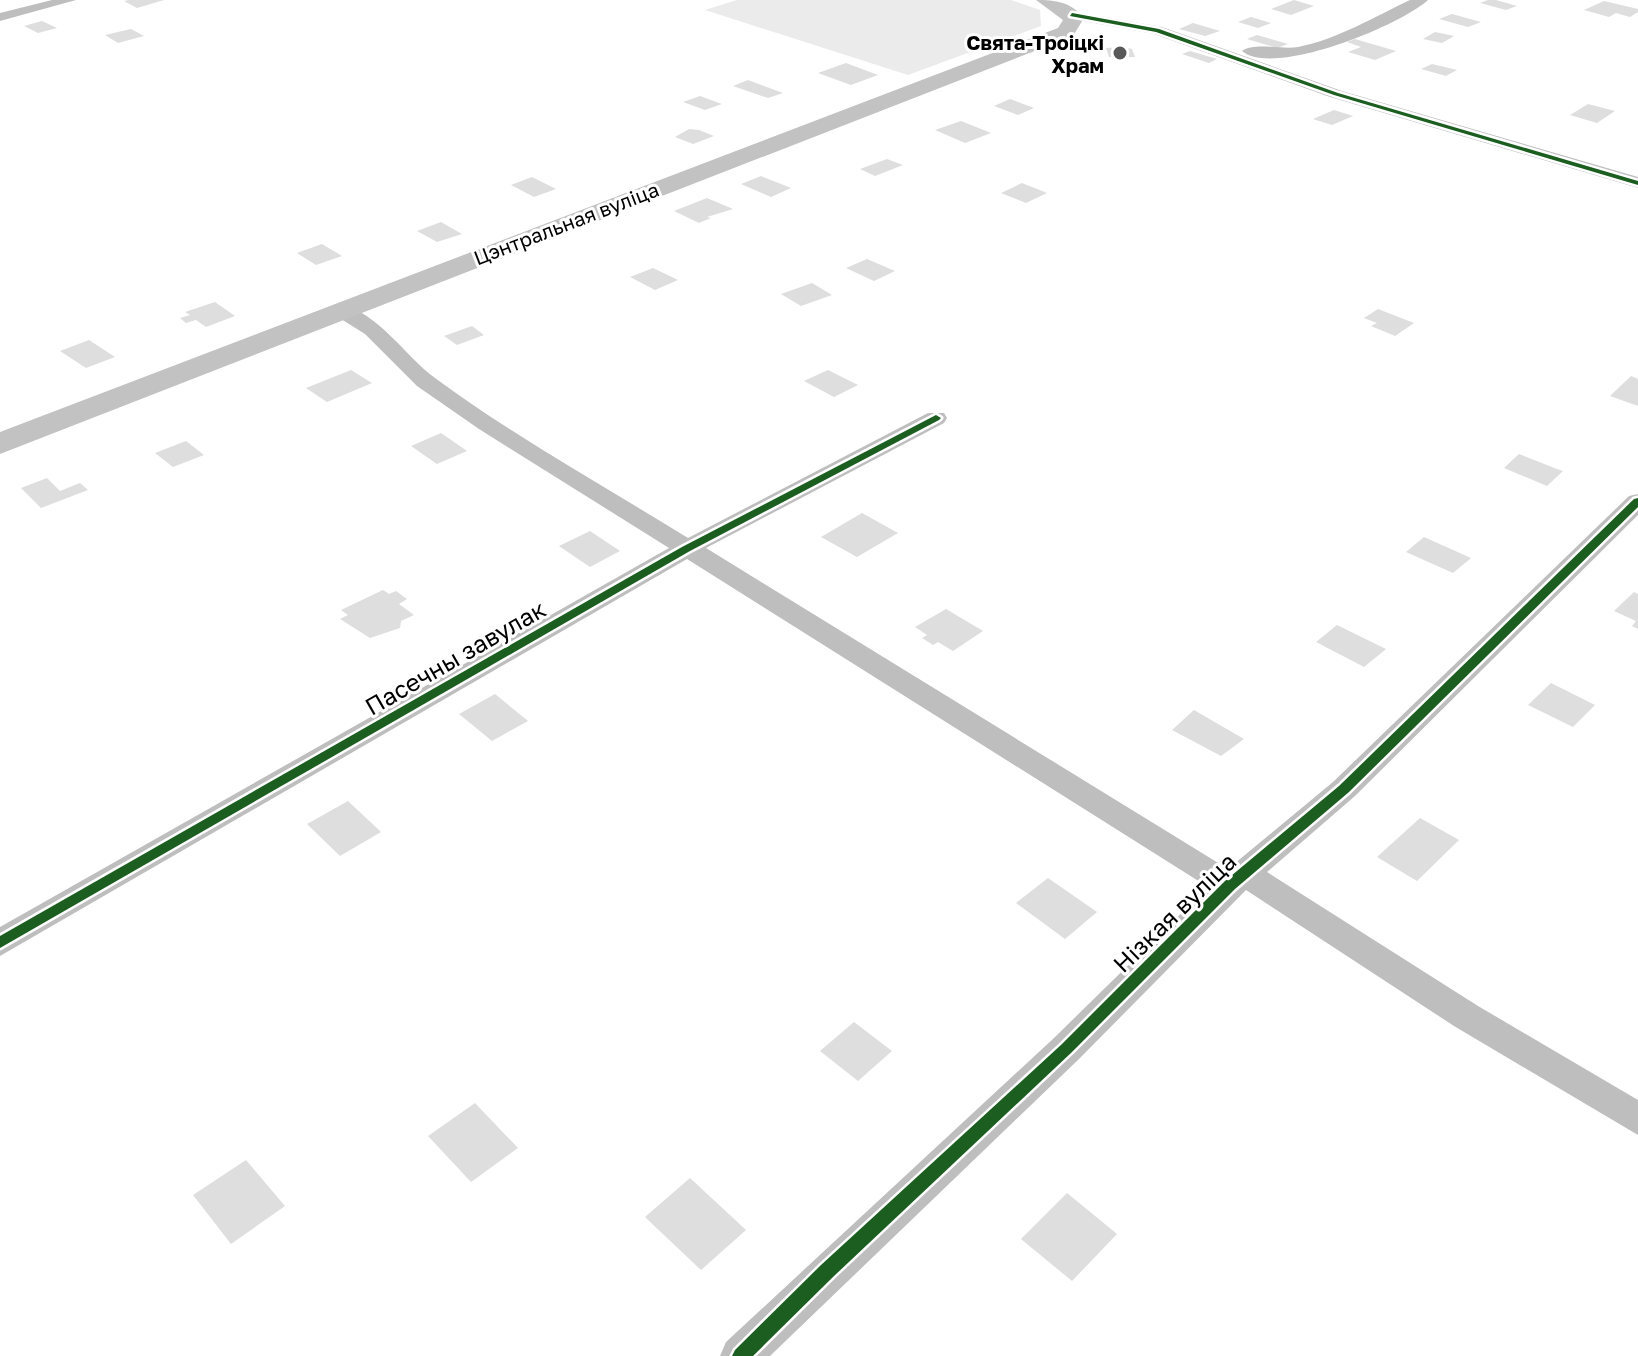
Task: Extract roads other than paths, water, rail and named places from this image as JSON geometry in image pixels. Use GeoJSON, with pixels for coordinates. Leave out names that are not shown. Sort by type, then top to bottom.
{"type":"FeatureCollection","features":[{"type":"Feature","properties":{"kind":"main road"},"geometry":{"type":"LineString","coordinates":[[1046,0],[1072,15]]}},
{"type":"Feature","properties":{"kind":"main road","name":"Цэнтральная вуліца"},"geometry":{"type":"LineString","coordinates":[[0,444],[340,310],[1061,34],[1072,26],[1072,15]]}},
{"type":"Feature","properties":{"kind":"street"},"geometry":{"type":"LineString","coordinates":[[0,17],[69,0]]}},
{"type":"Feature","properties":{"kind":"street"},"geometry":{"type":"LineString","coordinates":[[1072,15],[1129,23],[1262,54],[1287,55],[1319,46],[1421,0]]}},
{"type":"Feature","properties":{"kind":"street","name":"Цэнтральная вуліца"},"geometry":{"type":"LineString","coordinates":[[1072,15],[1109,4]]}},
{"type":"Feature","properties":{"kind":"street"},"geometry":{"type":"LineString","coordinates":[[1177,36],[1336,94],[1638,183]]}},
{"type":"Feature","properties":{"kind":"street"},"geometry":{"type":"LineString","coordinates":[[340,310],[372,330],[425,381],[476,417],[686,549],[1638,1119]]}},
{"type":"Feature","properties":{"kind":"street","name":"Пасечны завулак"},"geometry":{"type":"LineString","coordinates":[[0,943],[686,549],[936,418]]}},
{"type":"Feature","properties":{"kind":"street","name":"Нізкая вуліца"},"geometry":{"type":"LineString","coordinates":[[741,1356],[827,1271],[1067,1048],[1237,879],[1344,789],[1638,501]]}},
{"type":"Feature","properties":{"kind":"place","name":"Свята-Троіцкі Храм"},"geometry":{"type":"Point","coordinates":[1120,53]}}]}
